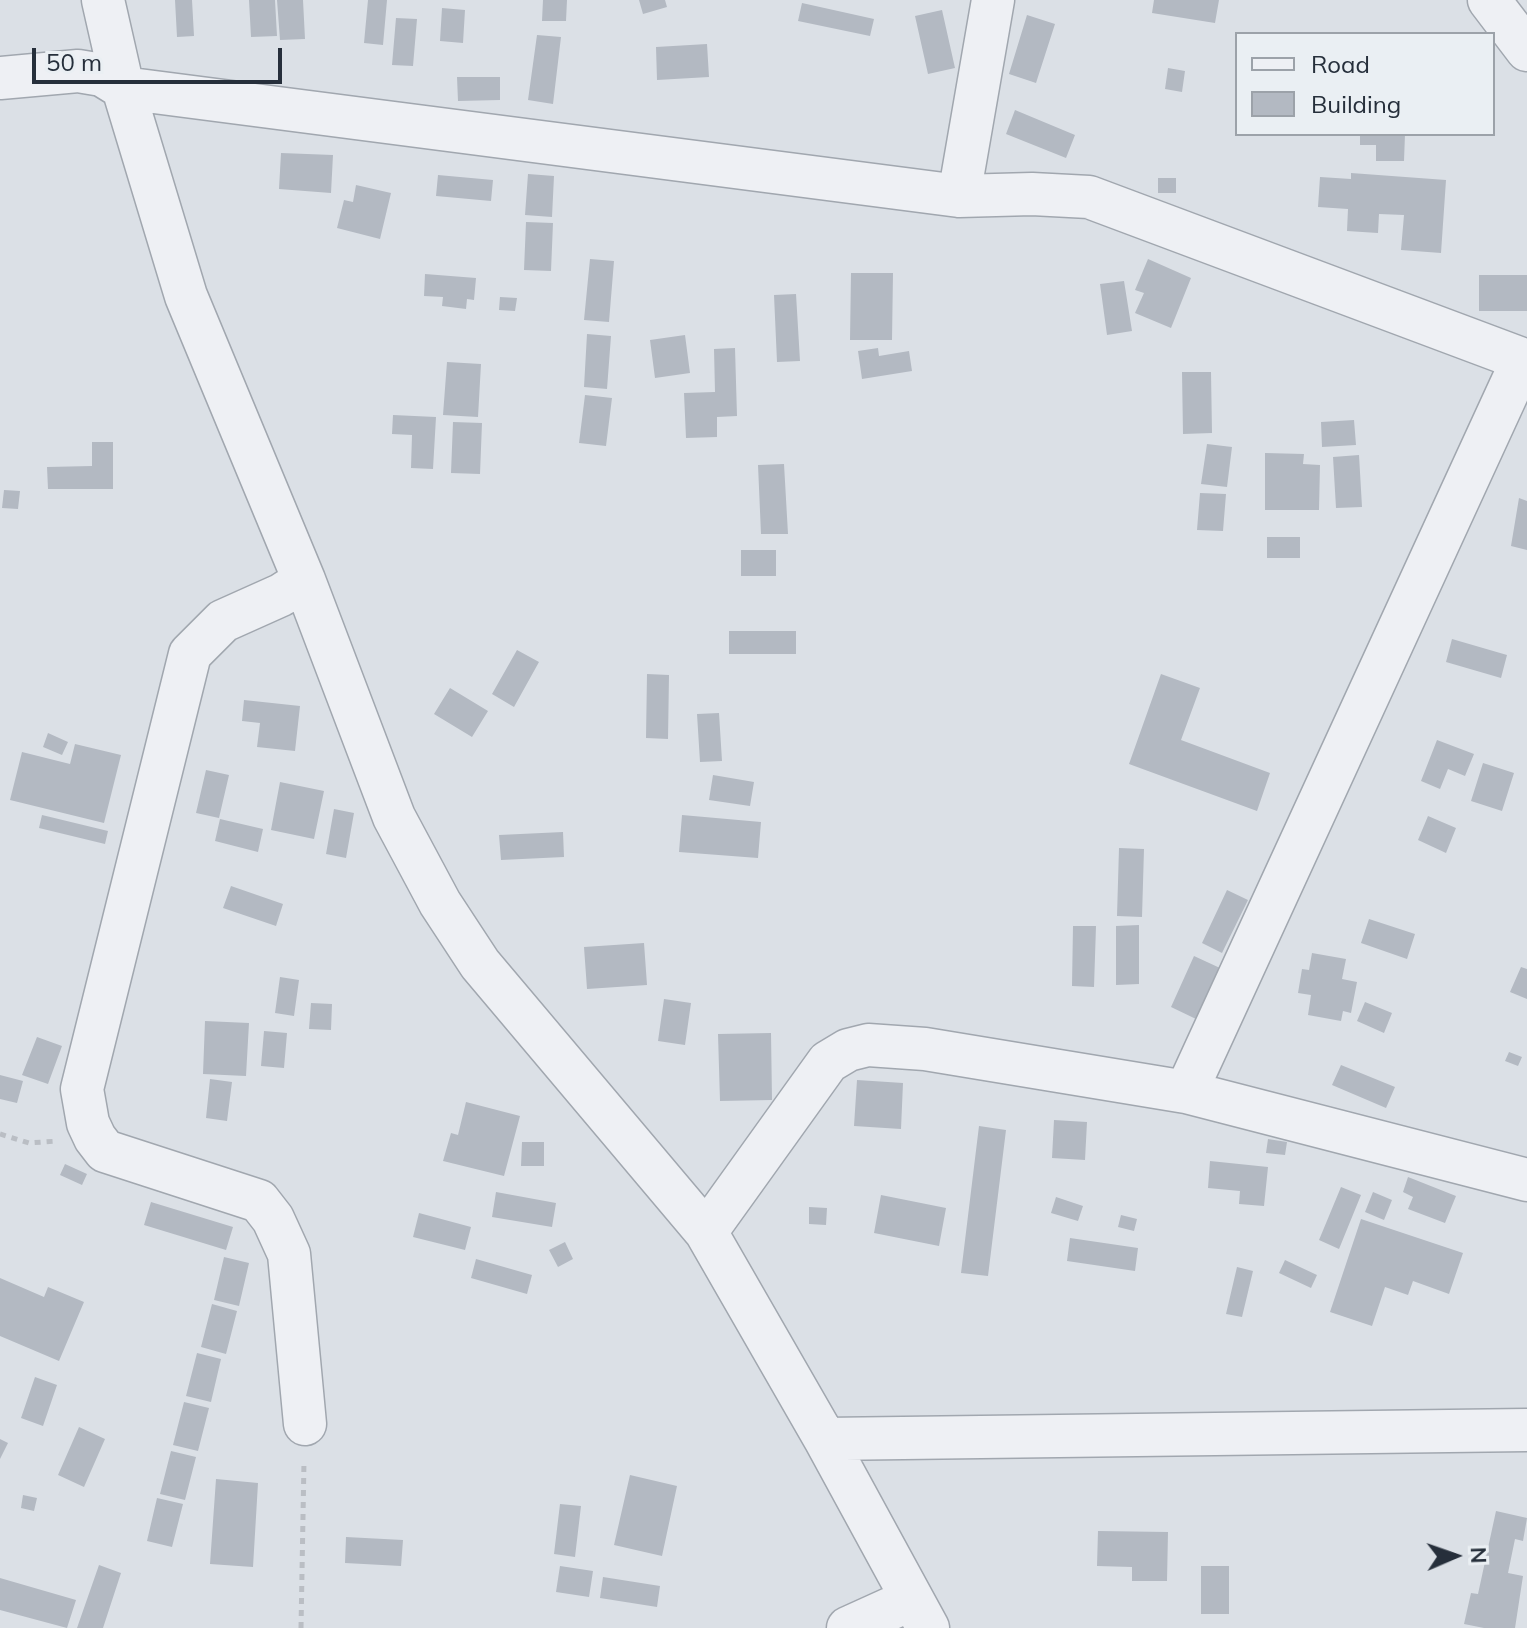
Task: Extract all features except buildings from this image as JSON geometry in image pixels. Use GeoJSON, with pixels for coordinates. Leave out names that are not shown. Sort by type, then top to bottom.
{"type":"FeatureCollection","features":[{"type":"Feature","properties":{"kind":"street"},"geometry":{"type":"LineString","coordinates":[[103,0],[123,88],[278,595],[440,903],[480,964],[706,1232],[920,1613],[848,1628]]}},
{"type":"Feature","properties":{"kind":"street"},"geometry":{"type":"LineString","coordinates":[[959,196],[993,0]]}},
{"type":"Feature","properties":{"kind":"street"},"geometry":{"type":"LineString","coordinates":[[1489,0],[1527,50]]}},
{"type":"Feature","properties":{"kind":"street"},"geometry":{"type":"LineString","coordinates":[[0,78],[30,78],[78,71],[102,75],[123,88],[959,196],[1032,194],[1089,197],[1524,361],[1186,1092]]}},
{"type":"Feature","properties":{"kind":"street"},"geometry":{"type":"LineString","coordinates":[[278,595],[223,621],[190,654],[82,1089],[88,1123],[105,1151],[259,1201],[273,1219],[289,1254],[305,1424]]}},
{"type":"Feature","properties":{"kind":"street"},"geometry":{"type":"LineString","coordinates":[[706,1232],[828,1062],[848,1050],[868,1045],[925,1049],[1186,1092],[1527,1180]]}},
{"type":"Feature","properties":{"kind":"street"},"geometry":{"type":"LineString","coordinates":[[825,1439],[1527,1430]]}},
{"type":"Feature","properties":{"kind":"path"},"geometry":{"type":"LineString","coordinates":[[0,1134],[29,1143],[95,1138]]}},
{"type":"Feature","properties":{"kind":"path"},"geometry":{"type":"LineString","coordinates":[[301,1628],[305,1424]]}}]}
